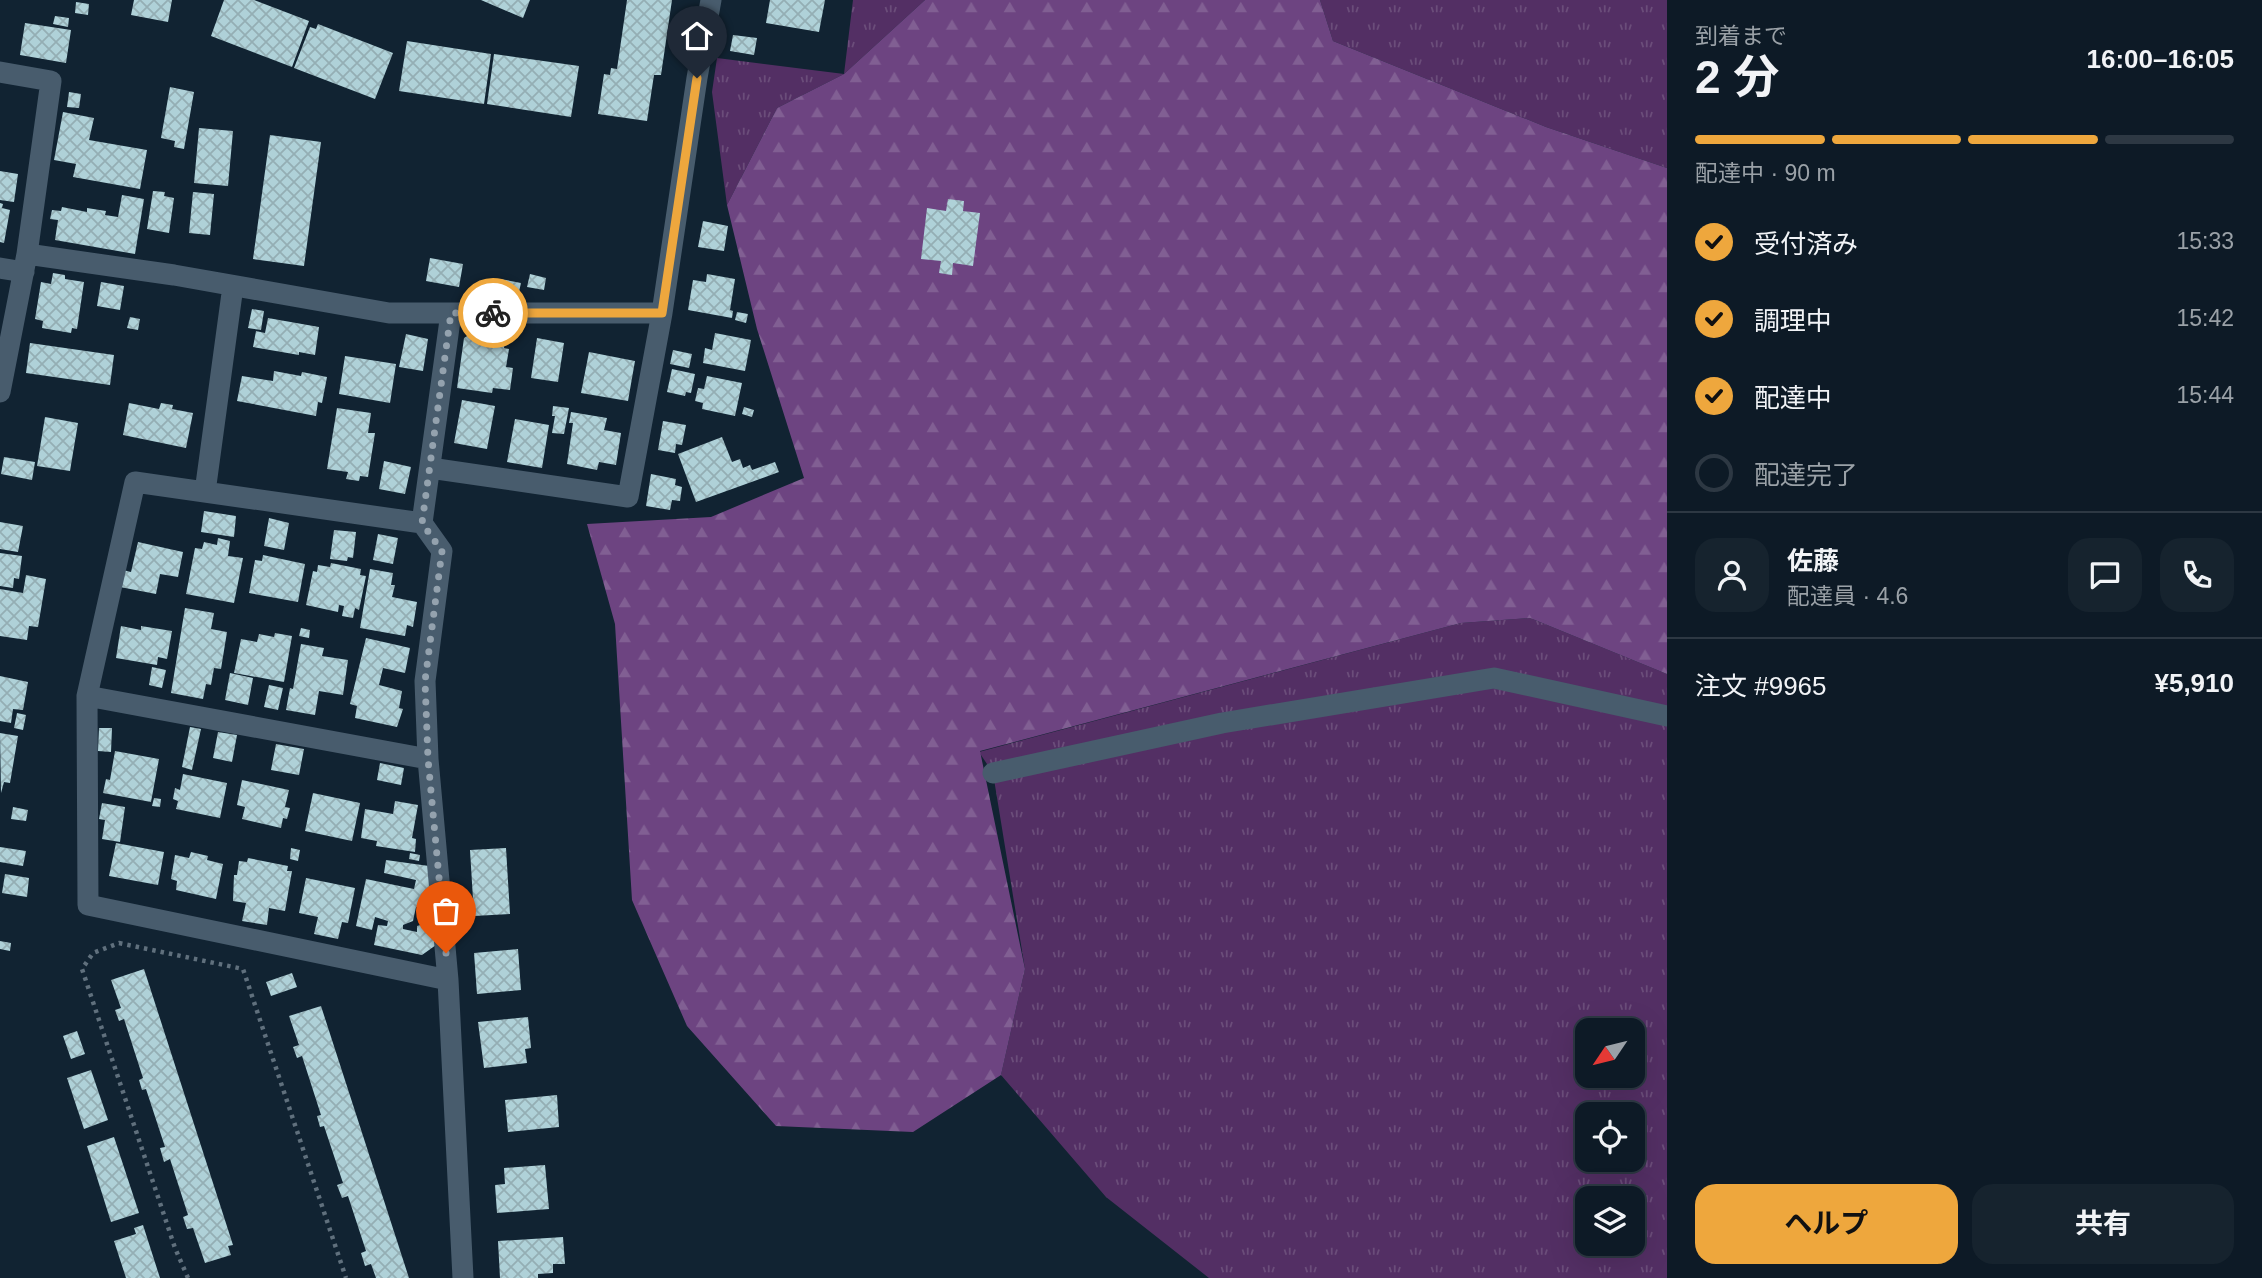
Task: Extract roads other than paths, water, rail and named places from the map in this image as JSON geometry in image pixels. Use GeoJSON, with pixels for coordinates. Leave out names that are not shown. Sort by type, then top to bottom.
{"type":"FeatureCollection","features":[{"type":"Feature","properties":{"kind":"street"},"geometry":{"type":"LineString","coordinates":[[430,468],[628,497],[662,313],[711,0]]}},
{"type":"Feature","properties":{"kind":"street"},"geometry":{"type":"LineString","coordinates":[[0,72],[51,80],[25,263],[0,392]]}},
{"type":"Feature","properties":{"kind":"street"},"geometry":{"type":"LineString","coordinates":[[0,268],[25,263],[233,286],[389,313],[662,313]]}},
{"type":"Feature","properties":{"kind":"street"},"geometry":{"type":"LineString","coordinates":[[205,492],[233,286]]}},
{"type":"Feature","properties":{"kind":"street"},"geometry":{"type":"LineString","coordinates":[[451,313],[422,523],[442,551],[425,681],[428,759],[448,980],[463,1278]]}},
{"type":"Feature","properties":{"kind":"street"},"geometry":{"type":"LineString","coordinates":[[422,523],[135,482],[88,696],[88,905],[448,980]]}},
{"type":"Feature","properties":{"kind":"street"},"geometry":{"type":"LineString","coordinates":[[993,773],[1222,723],[1494,678],[1667,716]]}},
{"type":"Feature","properties":{"kind":"street"},"geometry":{"type":"LineString","coordinates":[[88,696],[428,759]]}}]}
